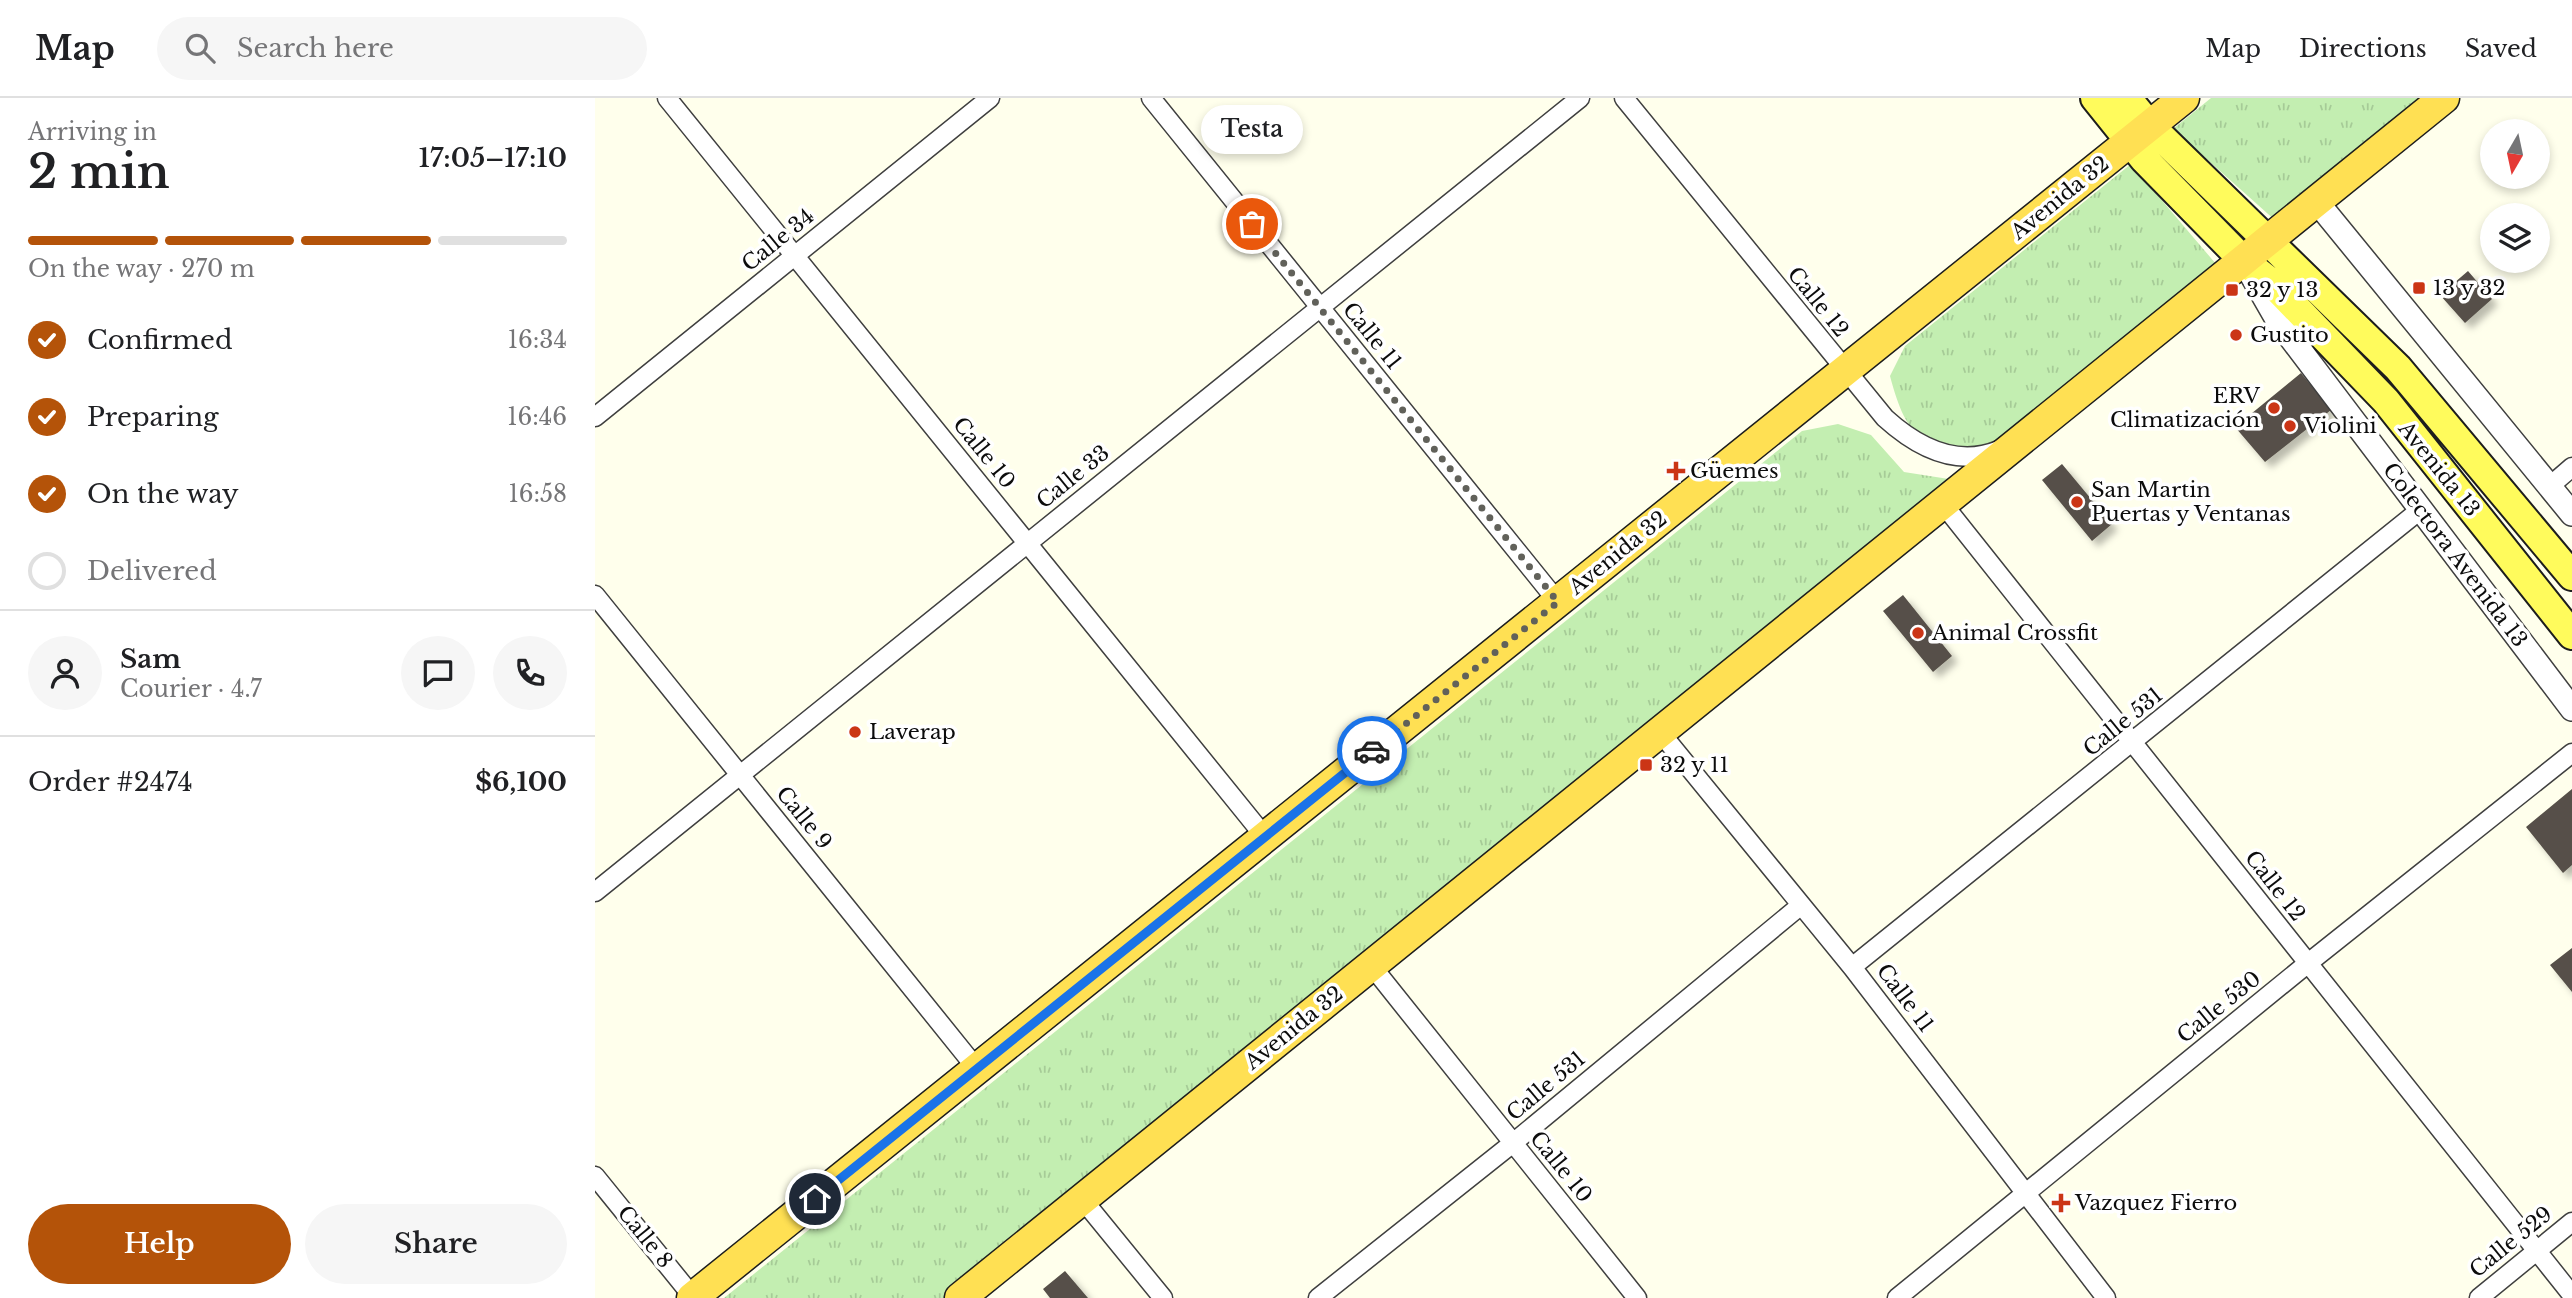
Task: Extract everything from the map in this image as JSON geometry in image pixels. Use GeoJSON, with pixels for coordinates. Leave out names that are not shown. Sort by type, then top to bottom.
{"type":"FeatureCollection","features":[{"type":"Feature","properties":{"kind":"highway","name":"Avenida 32"},"geometry":{"type":"LineString","coordinates":[[693,1298],[2184,98]]}},
{"type":"Feature","properties":{"kind":"highway","name":"Avenida 32"},"geometry":{"type":"LineString","coordinates":[[960,1298],[2444,98]]}},
{"type":"Feature","properties":{"kind":"main road","name":"Avenida 13"},"geometry":{"type":"LineString","coordinates":[[2095,98],[2270,240],[2398,368],[2572,576]]}},
{"type":"Feature","properties":{"kind":"main road","name":"Avenida 13"},"geometry":{"type":"LineString","coordinates":[[2127,98],[2139,134],[2244,261],[2273,284],[2386,401],[2572,635]]}},
{"type":"Feature","properties":{"kind":"street","name":"Calle 10"},"geometry":{"type":"LineString","coordinates":[[667,98],[1265,837]]}},
{"type":"Feature","properties":{"kind":"street","name":"Calle 34"},"geometry":{"type":"LineString","coordinates":[[595,417],[990,98]]}},
{"type":"Feature","properties":{"kind":"street","name":"Calle 11"},"geometry":{"type":"LineString","coordinates":[[1151,98],[1558,602]]}},
{"type":"Feature","properties":{"kind":"street","name":"Calle 33"},"geometry":{"type":"LineString","coordinates":[[595,892],[1580,98]]}},
{"type":"Feature","properties":{"kind":"street","name":"Calle 12"},"geometry":{"type":"LineString","coordinates":[[1624,98],[1845,371],[1903,435],[1925,448],[1969,458],[2019,442]]}},
{"type":"Feature","properties":{"kind":"street"},"geometry":{"type":"LineString","coordinates":[[2317,202],[2572,514]]}},
{"type":"Feature","properties":{"kind":"street","name":"Colectora Avenida 13"},"geometry":{"type":"LineString","coordinates":[[2244,261],[2278,321],[2572,709]]}},
{"type":"Feature","properties":{"kind":"street"},"geometry":{"type":"LineString","coordinates":[[2550,486],[2572,467]]}},
{"type":"Feature","properties":{"kind":"street","name":"Calle 12"},"geometry":{"type":"LineString","coordinates":[[1943,504],[2572,1295]]}},
{"type":"Feature","properties":{"kind":"street","name":"Calle 531"},"geometry":{"type":"LineString","coordinates":[[1852,967],[2420,510]]}},
{"type":"Feature","properties":{"kind":"street","name":"Calle 9"},"geometry":{"type":"LineString","coordinates":[[595,595],[977,1069]]}},
{"type":"Feature","properties":{"kind":"street","name":"Calle 11"},"geometry":{"type":"LineString","coordinates":[[1660,732],[1852,967],[2106,1298]]}},
{"type":"Feature","properties":{"kind":"street","name":"Calle 530"},"geometry":{"type":"LineString","coordinates":[[1897,1298],[2307,964],[2572,753]]}},
{"type":"Feature","properties":{"kind":"street","name":"Calle 531"},"geometry":{"type":"LineString","coordinates":[[1318,1298],[1513,1143],[1800,906]]}},
{"type":"Feature","properties":{"kind":"street","name":"Calle 10"},"geometry":{"type":"LineString","coordinates":[[1371,965],[1637,1298]]}},
{"type":"Feature","properties":{"kind":"street","name":"Calle 8"},"geometry":{"type":"LineString","coordinates":[[595,1176],[693,1298]]}},
{"type":"Feature","properties":{"kind":"street"},"geometry":{"type":"LineString","coordinates":[[1083,1200],[1163,1298]]}},
{"type":"Feature","properties":{"kind":"street","name":"Calle 529"},"geometry":{"type":"LineString","coordinates":[[2479,1298],[2572,1222]]}},
{"type":"Feature","properties":{"kind":"green space"},"geometry":{"type":"Polygon","coordinates":[[[2211,98],[2427,98],[2277,222],[2173,129],[2211,98]]]}},
{"type":"Feature","properties":{"kind":"green space"},"geometry":{"type":"Polygon","coordinates":[[[2131,164],[2216,264],[1990,453],[1949,448],[1922,437],[1904,416],[1890,376],[1905,346],[2131,164]]]}},
{"type":"Feature","properties":{"kind":"green space"},"geometry":{"type":"Polygon","coordinates":[[[1838,424],[1871,435],[1904,472],[1955,480],[946,1298],[724,1298],[1802,431],[1838,424]]]}},
{"type":"Feature","properties":{"kind":"building"},"geometry":{"type":"Polygon","coordinates":[[[2468,271],[2492,299],[2465,323],[2440,295],[2468,271]]]}},
{"type":"Feature","properties":{"kind":"building"},"geometry":{"type":"Polygon","coordinates":[[[2301,373],[2331,410],[2265,462],[2235,427],[2301,373]]]}},
{"type":"Feature","properties":{"kind":"building","name":"San Martin Puertas y Ventanas"},"geometry":{"type":"Polygon","coordinates":[[[2062,464],[2112,524],[2092,541],[2042,480],[2062,464]]]}},
{"type":"Feature","properties":{"kind":"building","name":"Animal Crossfit"},"geometry":{"type":"Polygon","coordinates":[[[1903,595],[1952,656],[1933,672],[1883,611],[1903,595]]]}},
{"type":"Feature","properties":{"kind":"building"},"geometry":{"type":"Polygon","coordinates":[[[2572,789],[2572,865],[2563,873],[2526,827],[2572,789]]]}},
{"type":"Feature","properties":{"kind":"building"},"geometry":{"type":"Polygon","coordinates":[[[2572,948],[2572,992],[2550,965],[2572,948]]]}},
{"type":"Feature","properties":{"kind":"building"},"geometry":{"type":"Polygon","coordinates":[[[1065,1271],[1088,1298],[1050,1298],[1043,1289],[1065,1271]]]}},
{"type":"Feature","properties":{"kind":"way so far"},"geometry":{"type":"LineString","coordinates":[[1252,224],[1558,602],[1372,751]]}},
{"type":"Feature","properties":{"kind":"place","name":"Testa"},"geometry":{"type":"Point","coordinates":[1252,224]}},
{"type":"Feature","properties":{"kind":"place","name":"13 y 32"},"geometry":{"type":"Point","coordinates":[2419,288]}},
{"type":"Feature","properties":{"kind":"place","name":"32 y 13"},"geometry":{"type":"Point","coordinates":[2232,290]}},
{"type":"Feature","properties":{"kind":"place","name":"Gustito"},"geometry":{"type":"Point","coordinates":[2236,335]}},
{"type":"Feature","properties":{"kind":"place","name":"ERV Climatización"},"geometry":{"type":"Point","coordinates":[2274,408]}},
{"type":"Feature","properties":{"kind":"place","name":"Violini"},"geometry":{"type":"Point","coordinates":[2290,426]}},
{"type":"Feature","properties":{"kind":"place","name":"Güemes"},"geometry":{"type":"Point","coordinates":[1676,471]}},
{"type":"Feature","properties":{"kind":"place","name":"San Martin Puertas y Ventanas"},"geometry":{"type":"Point","coordinates":[2077,502]}},
{"type":"Feature","properties":{"kind":"place","name":"Animal Crossfit"},"geometry":{"type":"Point","coordinates":[1918,633]}},
{"type":"Feature","properties":{"kind":"place","name":"Laverap"},"geometry":{"type":"Point","coordinates":[855,732]}},
{"type":"Feature","properties":{"kind":"place","name":"32 y 11"},"geometry":{"type":"Point","coordinates":[1646,765]}},
{"type":"Feature","properties":{"kind":"place","name":"Vazquez Fierro"},"geometry":{"type":"Point","coordinates":[2061,1203]}},
{"type":"Feature","properties":{"kind":"route"},"geometry":{"type":"LineString","coordinates":[[815,1199],[1372,751]]}}]}
